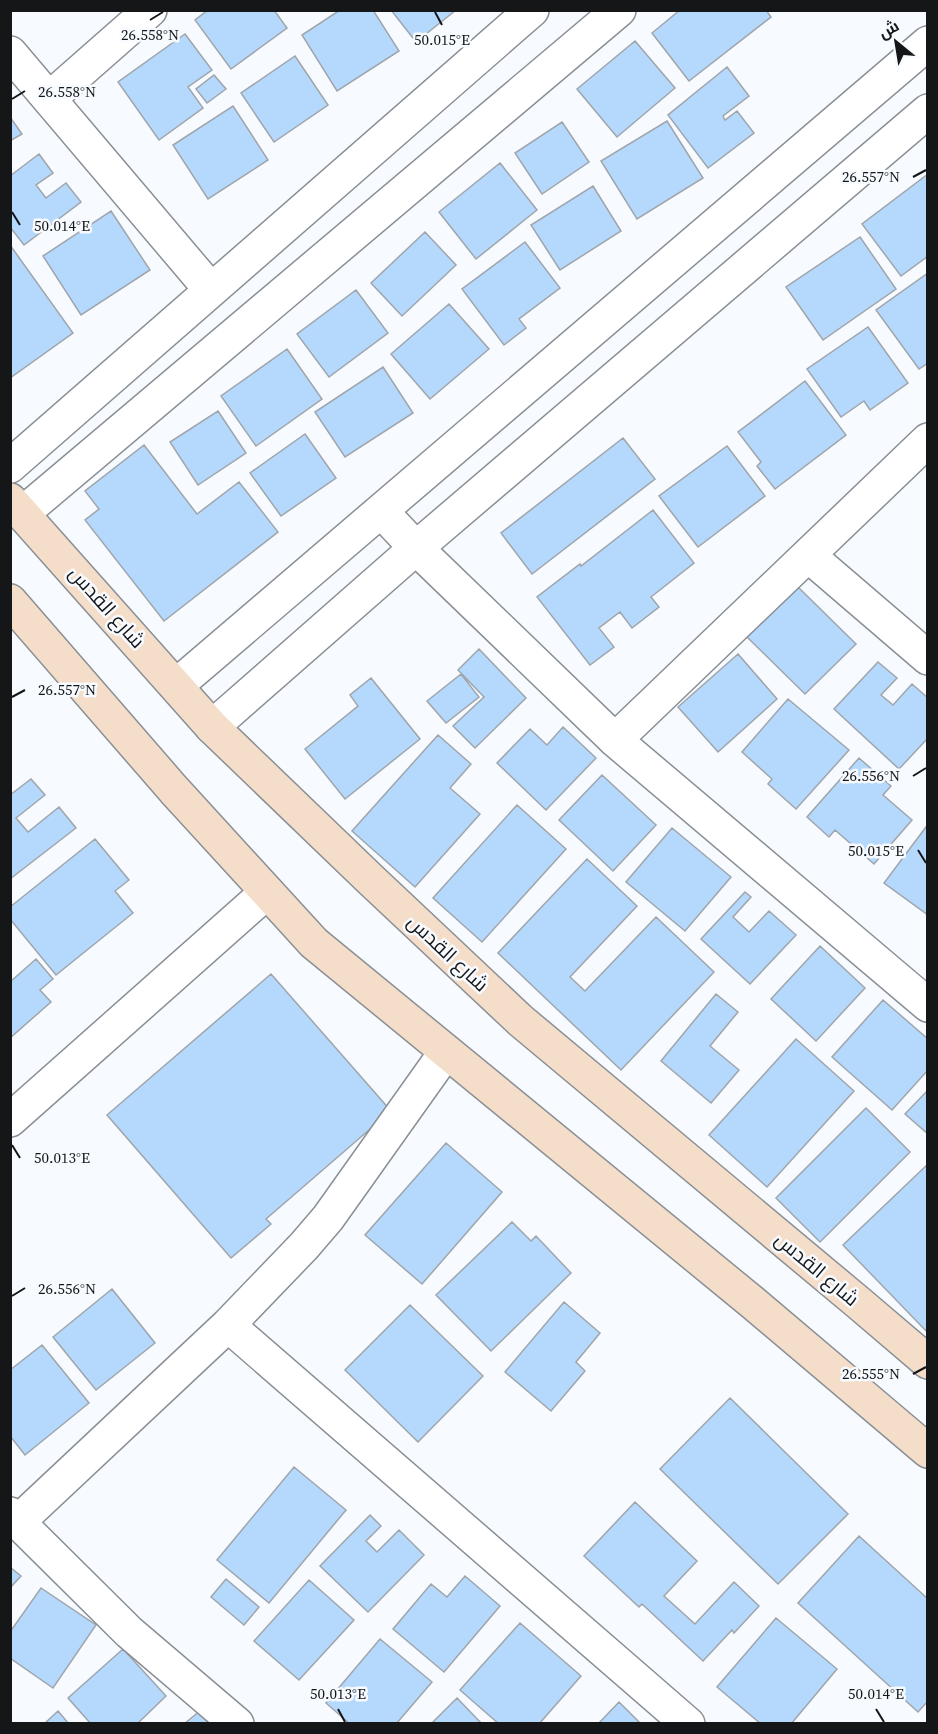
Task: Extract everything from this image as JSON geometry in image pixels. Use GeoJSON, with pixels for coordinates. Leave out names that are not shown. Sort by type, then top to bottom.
{"type":"FeatureCollection","features":[{"type":"Feature","properties":{"kind":"main road","name":"شارع القدس"},"geometry":{"type":"LineString","coordinates":[[17,507],[212,727],[520,1021],[927,1362]]}},
{"type":"Feature","properties":{"kind":"main road"},"geometry":{"type":"LineString","coordinates":[[10,601],[174,790],[314,943],[752,1302],[927,1451]]}},
{"type":"Feature","properties":{"kind":"street"},"geometry":{"type":"LineString","coordinates":[[50,98],[150,10]]}},
{"type":"Feature","properties":{"kind":"street"},"geometry":{"type":"LineString","coordinates":[[10,466],[532,10]]}},
{"type":"Feature","properties":{"kind":"street"},"geometry":{"type":"LineString","coordinates":[[17,507],[619,10]]}},
{"type":"Feature","properties":{"kind":"street"},"geometry":{"type":"LineString","coordinates":[[177,685],[927,43]]}},
{"type":"Feature","properties":{"kind":"street"},"geometry":{"type":"LineString","coordinates":[[10,53],[211,290]]}},
{"type":"Feature","properties":{"kind":"street"},"geometry":{"type":"LineString","coordinates":[[212,727],[416,548],[927,111]]}},
{"type":"Feature","properties":{"kind":"street"},"geometry":{"type":"LineString","coordinates":[[615,740],[927,440]]}},
{"type":"Feature","properties":{"kind":"street"},"geometry":{"type":"LineString","coordinates":[[381,511],[416,548],[615,740],[927,1005]]}},
{"type":"Feature","properties":{"kind":"street"},"geometry":{"type":"LineString","coordinates":[[808,555],[927,658]]}},
{"type":"Feature","properties":{"kind":"street"},"geometry":{"type":"LineString","coordinates":[[10,1120],[267,892]]}},
{"type":"Feature","properties":{"kind":"street"},"geometry":{"type":"LineString","coordinates":[[237,1724],[129,1632],[14,1518],[228,1325],[304,1246],[328,1218],[446,1052]]}},
{"type":"Feature","properties":{"kind":"street"},"geometry":{"type":"LineString","coordinates":[[228,1325],[688,1724]]}},
{"type":"Feature","properties":{"kind":"building"},"geometry":{"type":"Polygon","coordinates":[[[208,10],[274,10],[287,28],[231,69],[195,20],[208,10]]]}},
{"type":"Feature","properties":{"kind":"building"},"geometry":{"type":"Polygon","coordinates":[[[340,10],[373,10],[399,51],[337,91],[302,35],[340,10]]]}},
{"type":"Feature","properties":{"kind":"building"},"geometry":{"type":"Polygon","coordinates":[[[391,10],[456,10],[416,42],[391,10]]]}},
{"type":"Feature","properties":{"kind":"building"},"geometry":{"type":"Polygon","coordinates":[[[680,10],[766,10],[771,17],[689,81],[652,33],[680,10]]]}},
{"type":"Feature","properties":{"kind":"building"},"geometry":{"type":"Polygon","coordinates":[[[185,34],[212,70],[188,87],[203,108],[159,140],[118,82],[185,34]]]}},
{"type":"Feature","properties":{"kind":"building"},"geometry":{"type":"Polygon","coordinates":[[[635,41],[675,88],[617,137],[577,89],[635,41]]]}},
{"type":"Feature","properties":{"kind":"building"},"geometry":{"type":"Polygon","coordinates":[[[295,56],[328,105],[274,142],[241,93],[295,56]]]}},
{"type":"Feature","properties":{"kind":"building"},"geometry":{"type":"Polygon","coordinates":[[[727,67],[749,96],[723,116],[725,120],[737,111],[754,133],[708,168],[668,115],[727,67]]]}},
{"type":"Feature","properties":{"kind":"building"},"geometry":{"type":"Polygon","coordinates":[[[214,75],[226,89],[207,103],[196,89],[214,75]]]}},
{"type":"Feature","properties":{"kind":"building"},"geometry":{"type":"Polygon","coordinates":[[[233,106],[268,160],[208,199],[173,145],[233,106]]]}},
{"type":"Feature","properties":{"kind":"building"},"geometry":{"type":"Polygon","coordinates":[[[10,117],[22,134],[10,141],[10,117]]]}},
{"type":"Feature","properties":{"kind":"building"},"geometry":{"type":"Polygon","coordinates":[[[667,121],[703,178],[637,219],[601,161],[667,121]]]}},
{"type":"Feature","properties":{"kind":"building"},"geometry":{"type":"Polygon","coordinates":[[[562,122],[589,162],[542,194],[515,153],[562,122]]]}},
{"type":"Feature","properties":{"kind":"building"},"geometry":{"type":"Polygon","coordinates":[[[39,154],[53,173],[36,185],[46,198],[66,183],[81,202],[24,245],[10,227],[10,176],[39,154]]]}},
{"type":"Feature","properties":{"kind":"building"},"geometry":{"type":"Polygon","coordinates":[[[500,163],[537,210],[476,259],[439,212],[500,163]]]}},
{"type":"Feature","properties":{"kind":"building"},"geometry":{"type":"Polygon","coordinates":[[[928,174],[928,256],[901,276],[862,224],[928,174]]]}},
{"type":"Feature","properties":{"kind":"building"},"geometry":{"type":"Polygon","coordinates":[[[593,186],[621,231],[560,270],[531,225],[593,186]]]}},
{"type":"Feature","properties":{"kind":"building"},"geometry":{"type":"Polygon","coordinates":[[[111,211],[150,270],[81,315],[43,256],[111,211]]]}},
{"type":"Feature","properties":{"kind":"building"},"geometry":{"type":"Polygon","coordinates":[[[425,232],[456,265],[402,316],[371,283],[425,232]]]}},
{"type":"Feature","properties":{"kind":"building"},"geometry":{"type":"Polygon","coordinates":[[[860,237],[896,289],[823,340],[786,287],[860,237]]]}},
{"type":"Feature","properties":{"kind":"building"},"geometry":{"type":"Polygon","coordinates":[[[525,242],[560,288],[519,319],[526,328],[504,345],[462,289],[525,242]]]}},
{"type":"Feature","properties":{"kind":"building"},"geometry":{"type":"Polygon","coordinates":[[[10,245],[73,333],[10,378],[10,245]]]}},
{"type":"Feature","properties":{"kind":"building"},"geometry":{"type":"Polygon","coordinates":[[[928,273],[928,363],[919,369],[876,310],[928,273]]]}},
{"type":"Feature","properties":{"kind":"building"},"geometry":{"type":"Polygon","coordinates":[[[356,290],[388,333],[329,377],[297,334],[356,290]]]}},
{"type":"Feature","properties":{"kind":"building"},"geometry":{"type":"Polygon","coordinates":[[[449,304],[489,349],[430,399],[391,354],[449,304]]]}},
{"type":"Feature","properties":{"kind":"building"},"geometry":{"type":"Polygon","coordinates":[[[868,327],[908,383],[870,410],[864,401],[841,417],[807,369],[868,327]]]}},
{"type":"Feature","properties":{"kind":"building"},"geometry":{"type":"Polygon","coordinates":[[[287,349],[322,399],[256,446],[221,396],[287,349]]]}},
{"type":"Feature","properties":{"kind":"building"},"geometry":{"type":"Polygon","coordinates":[[[383,367],[413,413],[345,457],[315,412],[383,367]]]}},
{"type":"Feature","properties":{"kind":"building"},"geometry":{"type":"Polygon","coordinates":[[[805,381],[846,435],[775,489],[757,466],[761,462],[738,432],[805,381]]]}},
{"type":"Feature","properties":{"kind":"building"},"geometry":{"type":"Polygon","coordinates":[[[218,411],[246,453],[198,485],[170,442],[218,411]]]}},
{"type":"Feature","properties":{"kind":"building"},"geometry":{"type":"Polygon","coordinates":[[[305,434],[336,478],[281,516],[250,473],[305,434]]]}},
{"type":"Feature","properties":{"kind":"building"},"geometry":{"type":"Polygon","coordinates":[[[623,438],[655,479],[532,574],[501,533],[623,438]]]}},
{"type":"Feature","properties":{"kind":"building"},"geometry":{"type":"Polygon","coordinates":[[[144,445],[197,514],[239,482],[278,532],[164,621],[85,520],[99,509],[85,491],[144,445]]]}},
{"type":"Feature","properties":{"kind":"building"},"geometry":{"type":"Polygon","coordinates":[[[727,446],[765,496],[698,547],[659,496],[727,446]]]}},
{"type":"Feature","properties":{"kind":"building"},"geometry":{"type":"Polygon","coordinates":[[[653,510],[694,563],[651,597],[659,607],[632,628],[620,612],[599,628],[614,647],[590,665],[537,597],[653,510]]]}},
{"type":"Feature","properties":{"kind":"building"},"geometry":{"type":"Polygon","coordinates":[[[798,587],[856,644],[805,694],[747,637],[798,587]]]}},
{"type":"Feature","properties":{"kind":"building"},"geometry":{"type":"Polygon","coordinates":[[[479,649],[526,698],[475,748],[453,726],[484,697],[458,670],[479,649]]]}},
{"type":"Feature","properties":{"kind":"building"},"geometry":{"type":"Polygon","coordinates":[[[738,654],[777,699],[718,752],[678,707],[738,654]]]}},
{"type":"Feature","properties":{"kind":"building"},"geometry":{"type":"Polygon","coordinates":[[[878,662],[897,678],[881,695],[893,705],[912,684],[928,698],[928,738],[899,769],[834,709],[878,662]]]}},
{"type":"Feature","properties":{"kind":"building"},"geometry":{"type":"Polygon","coordinates":[[[461,674],[479,697],[446,723],[427,701],[461,674]]]}},
{"type":"Feature","properties":{"kind":"building"},"geometry":{"type":"Polygon","coordinates":[[[371,678],[420,739],[345,799],[305,749],[358,706],[350,695],[371,678]]]}},
{"type":"Feature","properties":{"kind":"building"},"geometry":{"type":"Polygon","coordinates":[[[788,699],[849,750],[796,809],[768,784],[772,779],[742,752],[788,699]]]}},
{"type":"Feature","properties":{"kind":"building"},"geometry":{"type":"Polygon","coordinates":[[[563,727],[596,758],[546,810],[497,763],[530,729],[547,745],[563,727]]]}},
{"type":"Feature","properties":{"kind":"building"},"geometry":{"type":"Polygon","coordinates":[[[438,735],[471,764],[450,788],[480,814],[415,887],[352,831],[438,735]]]}},
{"type":"Feature","properties":{"kind":"building"},"geometry":{"type":"Polygon","coordinates":[[[859,758],[891,786],[883,795],[912,820],[874,864],[835,830],[829,837],[807,817],[859,758]]]}},
{"type":"Feature","properties":{"kind":"building"},"geometry":{"type":"Polygon","coordinates":[[[602,775],[656,825],[613,871],[559,820],[602,775]]]}},
{"type":"Feature","properties":{"kind":"building"},"geometry":{"type":"Polygon","coordinates":[[[31,779],[45,795],[16,818],[28,832],[59,807],[76,828],[10,879],[10,795],[31,779]]]}},
{"type":"Feature","properties":{"kind":"building"},"geometry":{"type":"Polygon","coordinates":[[[517,805],[566,849],[482,942],[433,898],[517,805]]]}},
{"type":"Feature","properties":{"kind":"building"},"geometry":{"type":"Polygon","coordinates":[[[926,827],[928,829],[928,915],[884,883],[926,827]]]}},
{"type":"Feature","properties":{"kind":"building"},"geometry":{"type":"Polygon","coordinates":[[[672,828],[731,877],[685,931],[626,882],[672,828]]]}},
{"type":"Feature","properties":{"kind":"building"},"geometry":{"type":"Polygon","coordinates":[[[95,839],[129,880],[115,891],[133,913],[56,975],[10,919],[10,907],[95,839]]]}},
{"type":"Feature","properties":{"kind":"building"},"geometry":{"type":"Polygon","coordinates":[[[587,859],[637,906],[570,977],[585,991],[656,917],[714,972],[621,1070],[498,953],[587,859]]]}},
{"type":"Feature","properties":{"kind":"building"},"geometry":{"type":"Polygon","coordinates":[[[745,892],[751,897],[733,917],[749,932],[769,911],[796,935],[750,984],[701,939],[745,892]]]}},
{"type":"Feature","properties":{"kind":"building"},"geometry":{"type":"Polygon","coordinates":[[[820,946],[865,988],[816,1041],[771,999],[820,946]]]}},
{"type":"Feature","properties":{"kind":"building"},"geometry":{"type":"Polygon","coordinates":[[[36,959],[53,979],[40,990],[51,1002],[10,1038],[10,982],[36,959]]]}},
{"type":"Feature","properties":{"kind":"building"},"geometry":{"type":"Polygon","coordinates":[[[271,974],[391,1111],[266,1219],[271,1224],[231,1258],[107,1115],[271,974]]]}},
{"type":"Feature","properties":{"kind":"building"},"geometry":{"type":"Polygon","coordinates":[[[716,994],[738,1012],[710,1046],[739,1070],[711,1103],[661,1061],[716,994]]]}},
{"type":"Feature","properties":{"kind":"building"},"geometry":{"type":"Polygon","coordinates":[[[883,1000],[928,1039],[928,1070],[892,1110],[832,1057],[883,1000]]]}},
{"type":"Feature","properties":{"kind":"building"},"geometry":{"type":"Polygon","coordinates":[[[796,1039],[854,1091],[767,1187],[709,1135],[796,1039]]]}},
{"type":"Feature","properties":{"kind":"building"},"geometry":{"type":"Polygon","coordinates":[[[928,1090],[928,1134],[905,1114],[928,1090]]]}},
{"type":"Feature","properties":{"kind":"building"},"geometry":{"type":"Polygon","coordinates":[[[866,1108],[910,1152],[820,1242],[776,1198],[866,1108]]]}},
{"type":"Feature","properties":{"kind":"building"},"geometry":{"type":"Polygon","coordinates":[[[446,1143],[502,1192],[422,1284],[365,1235],[446,1143]]]}},
{"type":"Feature","properties":{"kind":"building"},"geometry":{"type":"Polygon","coordinates":[[[928,1164],[928,1333],[843,1245],[928,1164]]]}},
{"type":"Feature","properties":{"kind":"building"},"geometry":{"type":"Polygon","coordinates":[[[512,1222],[531,1241],[536,1236],[571,1273],[491,1351],[436,1295],[512,1222]]]}},
{"type":"Feature","properties":{"kind":"building"},"geometry":{"type":"Polygon","coordinates":[[[112,1289],[155,1343],[96,1390],[53,1337],[112,1289]]]}},
{"type":"Feature","properties":{"kind":"building"},"geometry":{"type":"Polygon","coordinates":[[[564,1302],[600,1333],[576,1362],[585,1371],[551,1411],[505,1372],[564,1302]]]}},
{"type":"Feature","properties":{"kind":"building"},"geometry":{"type":"Polygon","coordinates":[[[410,1305],[483,1376],[418,1442],[345,1370],[410,1305]]]}},
{"type":"Feature","properties":{"kind":"building"},"geometry":{"type":"Polygon","coordinates":[[[42,1345],[89,1403],[25,1455],[10,1436],[10,1370],[42,1345]]]}},
{"type":"Feature","properties":{"kind":"building"},"geometry":{"type":"Polygon","coordinates":[[[730,1398],[848,1514],[778,1584],[660,1469],[730,1398]]]}},
{"type":"Feature","properties":{"kind":"building"},"geometry":{"type":"Polygon","coordinates":[[[294,1467],[346,1510],[269,1603],[217,1560],[294,1467]]]}},
{"type":"Feature","properties":{"kind":"building"},"geometry":{"type":"Polygon","coordinates":[[[635,1502],[697,1561],[664,1596],[695,1624],[734,1582],[759,1606],[703,1661],[642,1604],[639,1607],[584,1556],[635,1502]]]}},
{"type":"Feature","properties":{"kind":"building"},"geometry":{"type":"Polygon","coordinates":[[[370,1515],[381,1526],[366,1541],[377,1552],[399,1530],[424,1555],[368,1612],[320,1566],[370,1515]]]}},
{"type":"Feature","properties":{"kind":"building"},"geometry":{"type":"Polygon","coordinates":[[[859,1536],[928,1599],[928,1701],[918,1712],[798,1603],[859,1536]]]}},
{"type":"Feature","properties":{"kind":"building"},"geometry":{"type":"Polygon","coordinates":[[[10,1567],[21,1576],[10,1588],[10,1567]]]}},
{"type":"Feature","properties":{"kind":"building"},"geometry":{"type":"Polygon","coordinates":[[[465,1576],[500,1606],[444,1672],[393,1629],[431,1584],[447,1597],[465,1576]]]}},
{"type":"Feature","properties":{"kind":"building"},"geometry":{"type":"Polygon","coordinates":[[[226,1579],[259,1607],[244,1625],[211,1597],[226,1579]]]}},
{"type":"Feature","properties":{"kind":"building"},"geometry":{"type":"Polygon","coordinates":[[[309,1580],[354,1620],[299,1680],[254,1641],[309,1580]]]}},
{"type":"Feature","properties":{"kind":"building"},"geometry":{"type":"Polygon","coordinates":[[[41,1588],[96,1625],[53,1688],[10,1658],[10,1632],[41,1588]]]}},
{"type":"Feature","properties":{"kind":"building"},"geometry":{"type":"Polygon","coordinates":[[[776,1618],[837,1669],[791,1724],[761,1724],[717,1687],[776,1618]]]}},
{"type":"Feature","properties":{"kind":"building"},"geometry":{"type":"Polygon","coordinates":[[[520,1623],[581,1676],[539,1724],[499,1724],[460,1690],[520,1623]]]}},
{"type":"Feature","properties":{"kind":"building"},"geometry":{"type":"Polygon","coordinates":[[[380,1639],[432,1682],[396,1724],[350,1724],[326,1703],[380,1639]]]}},
{"type":"Feature","properties":{"kind":"building"},"geometry":{"type":"Polygon","coordinates":[[[123,1649],[166,1696],[137,1724],[91,1724],[68,1698],[123,1649]]]}},
{"type":"Feature","properties":{"kind":"building"},"geometry":{"type":"Polygon","coordinates":[[[457,1698],[482,1724],[431,1724],[457,1698]]]}},
{"type":"Feature","properties":{"kind":"building"},"geometry":{"type":"Polygon","coordinates":[[[619,1702],[641,1724],[598,1724],[619,1702]]]}},
{"type":"Feature","properties":{"kind":"building"},"geometry":{"type":"Polygon","coordinates":[[[201,1710],[211,1724],[184,1724],[201,1710]]]}},
{"type":"Feature","properties":{"kind":"building"},"geometry":{"type":"Polygon","coordinates":[[[58,1711],[69,1724],[44,1724],[58,1711]]]}}]}
